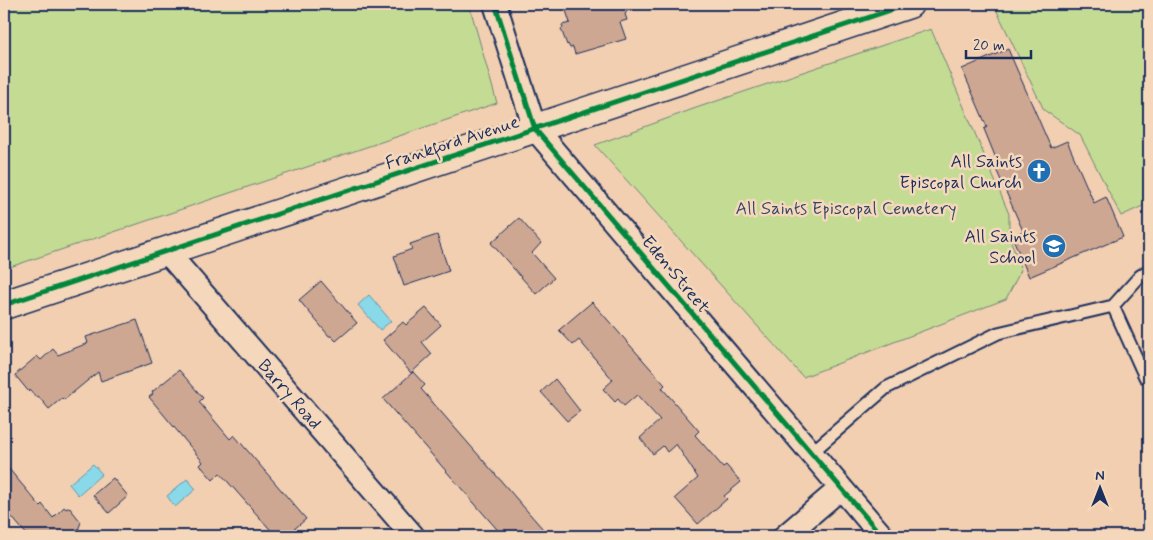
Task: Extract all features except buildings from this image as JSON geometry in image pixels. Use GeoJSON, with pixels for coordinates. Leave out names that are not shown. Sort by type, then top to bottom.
{"type":"FeatureCollection","features":[{"type":"Feature","properties":{"kind":"main road","name":"Frankford Avenue"},"geometry":{"type":"LineString","coordinates":[[4,305],[909,4]]}},
{"type":"Feature","properties":{"kind":"street","name":"Eden Street"},"geometry":{"type":"LineString","coordinates":[[495,4],[535,129],[882,536]]}},
{"type":"Feature","properties":{"kind":"street","name":"Barry Road"},"geometry":{"type":"LineString","coordinates":[[166,251],[413,536]]}},
{"type":"Feature","properties":{"kind":"street"},"geometry":{"type":"LineString","coordinates":[[785,536],[841,488]]}},
{"type":"Feature","properties":{"kind":"lane"},"geometry":{"type":"LineString","coordinates":[[811,453],[886,388],[998,333],[1113,306],[1140,276],[1149,270]]}},
{"type":"Feature","properties":{"kind":"lane"},"geometry":{"type":"LineString","coordinates":[[1113,306],[1145,377],[1149,375]]}},
{"type":"Feature","properties":{"kind":"green space"},"geometry":{"type":"Polygon","coordinates":[[[4,4],[469,4],[497,103],[4,269],[4,4]]]}},
{"type":"Feature","properties":{"kind":"green space"},"geometry":{"type":"Polygon","coordinates":[[[1006,4],[1149,4],[1149,203],[1121,216],[1080,135],[1044,110],[995,7],[1006,4]]]}},
{"type":"Feature","properties":{"kind":"green space","name":"All Saints Episcopal Cemetery"},"geometry":{"type":"Polygon","coordinates":[[[931,29],[1009,214],[1009,235],[1021,270],[1006,299],[803,377],[595,145],[696,108],[931,29]]]}},
{"type":"Feature","properties":{"kind":"water"},"geometry":{"type":"Polygon","coordinates":[[[369,295],[391,321],[380,330],[358,305],[369,295]]]}},
{"type":"Feature","properties":{"kind":"water"},"geometry":{"type":"Polygon","coordinates":[[[93,464],[102,474],[78,495],[69,484],[93,464]]]}},
{"type":"Feature","properties":{"kind":"water"},"geometry":{"type":"Polygon","coordinates":[[[187,479],[196,489],[175,507],[167,496],[187,479]]]}},
{"type":"Feature","properties":{"kind":"cycle path"},"geometry":{"type":"LineString","coordinates":[[495,4],[535,129],[882,536]]}},
{"type":"Feature","properties":{"kind":"cycle path"},"geometry":{"type":"LineString","coordinates":[[4,305],[909,4]]}},
{"type":"Feature","properties":{"kind":"place","name":"All Saints Episcopal Church"},"geometry":{"type":"Point","coordinates":[1039,171]}},
{"type":"Feature","properties":{"kind":"place","name":"All Saints School"},"geometry":{"type":"Point","coordinates":[1054,246]}}]}
